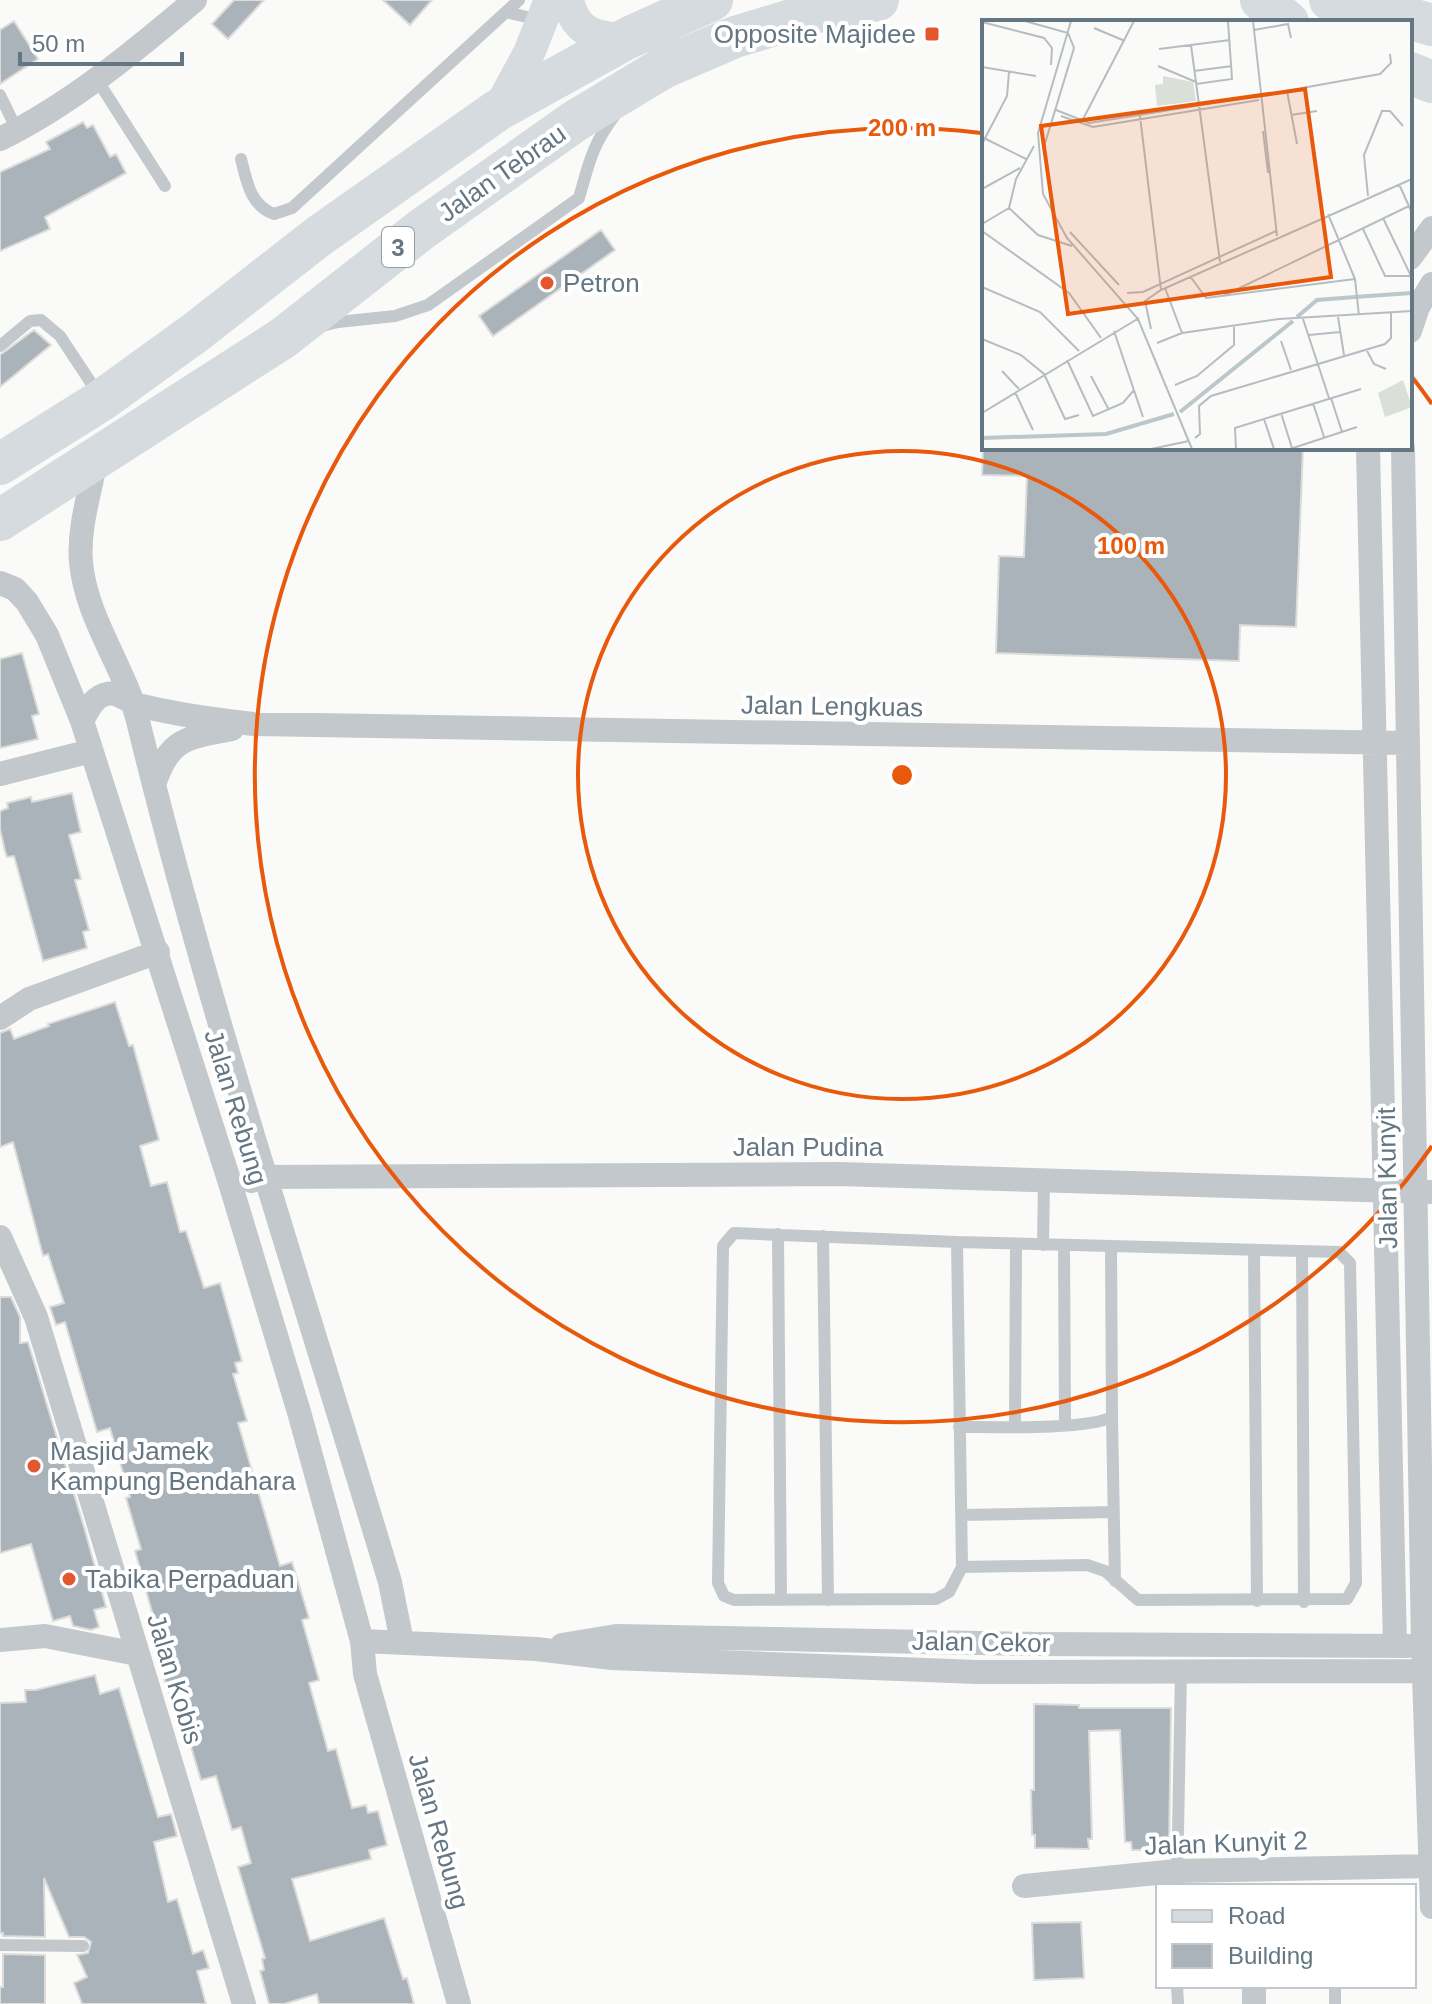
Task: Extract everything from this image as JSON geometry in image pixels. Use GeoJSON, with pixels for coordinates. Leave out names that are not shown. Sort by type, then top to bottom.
{"type":"FeatureCollection","features":[{"type":"Feature","properties":{"kind":"highway","name":"Jalan Tebrau"},"geometry":{"type":"LineString","coordinates":[[0,464],[102,400],[196,332],[319,236],[498,110],[628,38],[710,0]]}},
{"type":"Feature","properties":{"kind":"highway","name":"Jalan Tebrau"},"geometry":{"type":"LineString","coordinates":[[0,520],[283,338],[422,229],[575,121],[663,68],[735,37],[818,12],[878,0]]}},
{"type":"Feature","properties":{"kind":"highway"},"geometry":{"type":"LineString","coordinates":[[1261,0],[1286,20]]}},
{"type":"Feature","properties":{"kind":"highway"},"geometry":{"type":"LineString","coordinates":[[1330,0],[1367,6],[1432,25]]}},
{"type":"Feature","properties":{"kind":"highway"},"geometry":{"type":"LineString","coordinates":[[1412,74],[1432,82]]}},
{"type":"Feature","properties":{"kind":"highway"},"geometry":{"type":"LineString","coordinates":[[196,332],[189,344],[188,366],[201,378],[224,377]]}},
{"type":"Feature","properties":{"kind":"main road"},"geometry":{"type":"LineString","coordinates":[[568,0],[577,23],[586,33],[612,39],[628,38]]}},
{"type":"Feature","properties":{"kind":"main road"},"geometry":{"type":"LineString","coordinates":[[498,110],[529,53],[544,15]]}},
{"type":"Feature","properties":{"kind":"street"},"geometry":{"type":"LineString","coordinates":[[8,135],[37,121],[159,31],[195,0]]}},
{"type":"Feature","properties":{"kind":"street"},"geometry":{"type":"LineString","coordinates":[[1412,255],[1432,228]]}},
{"type":"Feature","properties":{"kind":"street"},"geometry":{"type":"LineString","coordinates":[[1412,326],[1432,284]]}},
{"type":"Feature","properties":{"kind":"street","name":"Jalan Kunyit"},"geometry":{"type":"LineString","coordinates":[[1368,450],[1395,1646]]}},
{"type":"Feature","properties":{"kind":"street","name":"Jalan Kunyit"},"geometry":{"type":"LineString","coordinates":[[1403,450],[1408,743],[1424,1192],[1432,1907]]}},
{"type":"Feature","properties":{"kind":"street","name":"Jalan Rebung"},"geometry":{"type":"LineString","coordinates":[[96,460],[81,561],[97,620],[134,705],[264,1177],[381,1551],[402,1642]]}},
{"type":"Feature","properties":{"kind":"street","name":"Jalan Rebung"},"geometry":{"type":"LineString","coordinates":[[0,583],[15,589],[27,602],[50,643],[82,721],[158,952],[299,1412],[362,1641],[365,1674],[459,2004]]}},
{"type":"Feature","properties":{"kind":"street","name":"Jalan Lengkuas"},"geometry":{"type":"LineString","coordinates":[[82,721],[92,704],[104,694],[115,693],[134,705],[200,718],[254,724],[1408,743]]}},
{"type":"Feature","properties":{"kind":"street","name":"Jalan Lengkuas"},"geometry":{"type":"LineString","coordinates":[[154,785],[169,750],[191,738],[254,724]]}},
{"type":"Feature","properties":{"kind":"street"},"geometry":{"type":"LineString","coordinates":[[0,774],[91,751]]}},
{"type":"Feature","properties":{"kind":"street"},"geometry":{"type":"LineString","coordinates":[[0,1018],[29,999],[158,952]]}},
{"type":"Feature","properties":{"kind":"street","name":"Jalan Pudina"},"geometry":{"type":"LineString","coordinates":[[231,1186],[264,1177],[621,1174],[1044,1179],[1424,1192]]}},
{"type":"Feature","properties":{"kind":"street","name":"Jalan Kobis"},"geometry":{"type":"LineString","coordinates":[[0,1237],[36,1317],[244,2004]]}},
{"type":"Feature","properties":{"kind":"street"},"geometry":{"type":"LineString","coordinates":[[1348,1646],[1373,1632],[1394,1602]]}},
{"type":"Feature","properties":{"kind":"street"},"geometry":{"type":"LineString","coordinates":[[0,1640],[45,1636],[137,1654]]}},
{"type":"Feature","properties":{"kind":"street","name":"Jalan Cekor"},"geometry":{"type":"LineString","coordinates":[[536,1649],[616,1636],[1037,1644],[1395,1646]]}},
{"type":"Feature","properties":{"kind":"street","name":"Jalan Cekor"},"geometry":{"type":"LineString","coordinates":[[362,1641],[536,1649],[612,1658],[977,1672],[1181,1671],[1427,1663]]}},
{"type":"Feature","properties":{"kind":"street"},"geometry":{"type":"LineString","coordinates":[[365,1674],[402,1642]]}},
{"type":"Feature","properties":{"kind":"street"},"geometry":{"type":"LineString","coordinates":[[1395,1646],[1427,1663]]}},
{"type":"Feature","properties":{"kind":"street","name":"Jalan Kunyit 2"},"geometry":{"type":"LineString","coordinates":[[1024,1886],[1177,1878],[1336,1877],[1431,1866]]}},
{"type":"Feature","properties":{"kind":"lane"},"geometry":{"type":"LineString","coordinates":[[241,159],[250,193],[264,210],[274,214],[292,208],[519,0]]}},
{"type":"Feature","properties":{"kind":"lane"},"geometry":{"type":"LineString","coordinates":[[506,12],[527,17],[544,15]]}},
{"type":"Feature","properties":{"kind":"lane"},"geometry":{"type":"LineString","coordinates":[[283,338],[338,322],[395,316],[428,305],[501,254],[579,198],[598,138],[616,113],[663,68]]}},
{"type":"Feature","properties":{"kind":"lane"},"geometry":{"type":"LineString","coordinates":[[96,78],[165,186]]}},
{"type":"Feature","properties":{"kind":"lane"},"geometry":{"type":"LineString","coordinates":[[0,95],[8,135]]}},
{"type":"Feature","properties":{"kind":"lane"},"geometry":{"type":"LineString","coordinates":[[0,346],[30,321],[41,320],[60,336],[102,400]]}},
{"type":"Feature","properties":{"kind":"lane"},"geometry":{"type":"LineString","coordinates":[[1043,1245],[1044,1179]]}},
{"type":"Feature","properties":{"kind":"lane"},"geometry":{"type":"LineString","coordinates":[[957,1242],[962,1567],[949,1592],[936,1599],[734,1600],[724,1596],[718,1583],[723,1246],[734,1233],[1064,1246],[1339,1252],[1350,1263],[1356,1583],[1347,1599],[1304,1602],[1138,1600],[1105,1571],[1087,1565],[962,1567]]}},
{"type":"Feature","properties":{"kind":"lane"},"geometry":{"type":"LineString","coordinates":[[778,1234],[781,1600]]}},
{"type":"Feature","properties":{"kind":"lane"},"geometry":{"type":"LineString","coordinates":[[823,1236],[828,1600]]}},
{"type":"Feature","properties":{"kind":"lane"},"geometry":{"type":"LineString","coordinates":[[1015,1426],[1016,1244]]}},
{"type":"Feature","properties":{"kind":"lane"},"geometry":{"type":"LineString","coordinates":[[1064,1246],[1065,1424]]}},
{"type":"Feature","properties":{"kind":"lane"},"geometry":{"type":"LineString","coordinates":[[1111,1246],[1115,1581]]}},
{"type":"Feature","properties":{"kind":"lane"},"geometry":{"type":"LineString","coordinates":[[1254,1251],[1257,1601]]}},
{"type":"Feature","properties":{"kind":"lane"},"geometry":{"type":"LineString","coordinates":[[1302,1252],[1304,1602]]}},
{"type":"Feature","properties":{"kind":"lane"},"geometry":{"type":"LineString","coordinates":[[959,1427],[1103,1422],[1112,1417]]}},
{"type":"Feature","properties":{"kind":"lane"},"geometry":{"type":"LineString","coordinates":[[961,1515],[1114,1512]]}},
{"type":"Feature","properties":{"kind":"lane"},"geometry":{"type":"LineString","coordinates":[[1177,1878],[1181,1671]]}},
{"type":"Feature","properties":{"kind":"lane"},"geometry":{"type":"LineString","coordinates":[[0,1945],[83,1946]]}},
{"type":"Feature","properties":{"kind":"building"},"geometry":{"type":"Polygon","coordinates":[[[234,0],[264,0],[228,39],[212,24],[234,0]]]}},
{"type":"Feature","properties":{"kind":"building"},"geometry":{"type":"Polygon","coordinates":[[[383,0],[432,0],[410,25],[383,0]]]}},
{"type":"Feature","properties":{"kind":"building"},"geometry":{"type":"Polygon","coordinates":[[[14,21],[38,59],[0,84],[0,30],[14,21]]]}},
{"type":"Feature","properties":{"kind":"building"},"geometry":{"type":"Polygon","coordinates":[[[83,122],[87,128],[93,125],[110,157],[116,154],[126,173],[45,217],[50,229],[0,251],[0,172],[50,149],[46,142],[83,122]]]}},
{"type":"Feature","properties":{"kind":"building","name":"Petron"},"geometry":{"type":"Polygon","coordinates":[[[601,230],[615,250],[493,336],[479,316],[601,230]]]}},
{"type":"Feature","properties":{"kind":"building"},"geometry":{"type":"Polygon","coordinates":[[[34,330],[51,345],[0,387],[0,355],[34,330]]]}},
{"type":"Feature","properties":{"kind":"building"},"geometry":{"type":"Polygon","coordinates":[[[983,450],[1303,450],[1296,627],[1240,625],[1239,661],[996,653],[999,556],[1024,557],[1027,476],[982,475],[983,450]]]}},
{"type":"Feature","properties":{"kind":"building"},"geometry":{"type":"Polygon","coordinates":[[[22,653],[39,714],[32,716],[38,739],[0,748],[0,659],[22,653]]]}},
{"type":"Feature","properties":{"kind":"building"},"geometry":{"type":"Polygon","coordinates":[[[72,793],[81,832],[69,835],[81,879],[75,880],[89,930],[83,932],[87,948],[43,961],[14,856],[7,857],[5,851],[0,811],[8,808],[7,803],[31,797],[32,802],[72,793]]]}},
{"type":"Feature","properties":{"kind":"building"},"geometry":{"type":"Polygon","coordinates":[[[115,1002],[129,1046],[133,1045],[159,1140],[140,1146],[151,1186],[167,1182],[180,1232],[186,1231],[204,1288],[220,1283],[242,1361],[235,1363],[238,1373],[233,1374],[247,1421],[238,1423],[280,1566],[292,1562],[309,1618],[302,1620],[319,1680],[309,1683],[328,1751],[336,1749],[352,1808],[366,1805],[368,1813],[378,1811],[387,1845],[369,1850],[371,1859],[292,1879],[310,1941],[384,1918],[414,2004],[319,2004],[317,1994],[284,2004],[269,2004],[260,1971],[264,1970],[262,1959],[265,1958],[238,1867],[251,1863],[241,1827],[232,1830],[216,1776],[201,1780],[188,1737],[196,1734],[182,1693],[170,1697],[160,1666],[165,1664],[135,1551],[141,1549],[126,1498],[130,1497],[110,1428],[97,1432],[65,1322],[56,1325],[50,1307],[64,1303],[48,1254],[43,1256],[13,1142],[0,1147],[0,1033],[10,1029],[14,1039],[115,1002]]]}},
{"type":"Feature","properties":{"kind":"building"},"geometry":{"type":"Polygon","coordinates":[[[0,1297],[11,1297],[20,1317],[20,1343],[28,1342],[106,1607],[94,1610],[99,1627],[91,1630],[73,1626],[70,1616],[53,1621],[31,1544],[0,1553],[0,1297]]]}},
{"type":"Feature","properties":{"kind":"building"},"geometry":{"type":"Polygon","coordinates":[[[95,1675],[100,1694],[119,1688],[158,1817],[171,1814],[177,1836],[154,1842],[168,1902],[177,1899],[193,1954],[203,1950],[209,1968],[197,1971],[206,2004],[82,2004],[74,1983],[87,1977],[77,1955],[88,1953],[91,1942],[84,1937],[69,1937],[44,1878],[45,1937],[3,1936],[0,1933],[0,1703],[26,1702],[25,1690],[95,1675]]]}},
{"type":"Feature","properties":{"kind":"building"},"geometry":{"type":"Polygon","coordinates":[[[1034,1704],[1079,1705],[1079,1708],[1171,1708],[1169,1850],[1132,1850],[1131,1842],[1125,1842],[1120,1730],[1089,1731],[1092,1839],[1088,1839],[1089,1849],[1035,1848],[1031,1790],[1034,1790],[1034,1704]]]}},
{"type":"Feature","properties":{"kind":"building"},"geometry":{"type":"Polygon","coordinates":[[[1081,1922],[1084,1978],[1034,1980],[1032,1923],[1081,1922]]]}},
{"type":"Feature","properties":{"kind":"building"},"geometry":{"type":"Polygon","coordinates":[[[3,1954],[45,1955],[45,2004],[0,2004],[3,1954]]]}},
{"type":"Feature","properties":{"kind":"place","name":"Opposite Majidee"},"geometry":{"type":"Point","coordinates":[932,34]}},
{"type":"Feature","properties":{"kind":"place","name":"Petron"},"geometry":{"type":"Point","coordinates":[547,283]}},
{"type":"Feature","properties":{"kind":"place","name":"Masjid Jamek Kampung Bendahara"},"geometry":{"type":"Point","coordinates":[34,1466]}},
{"type":"Feature","properties":{"kind":"place","name":"Tabika Perpaduan"},"geometry":{"type":"Point","coordinates":[69,1579]}}]}
